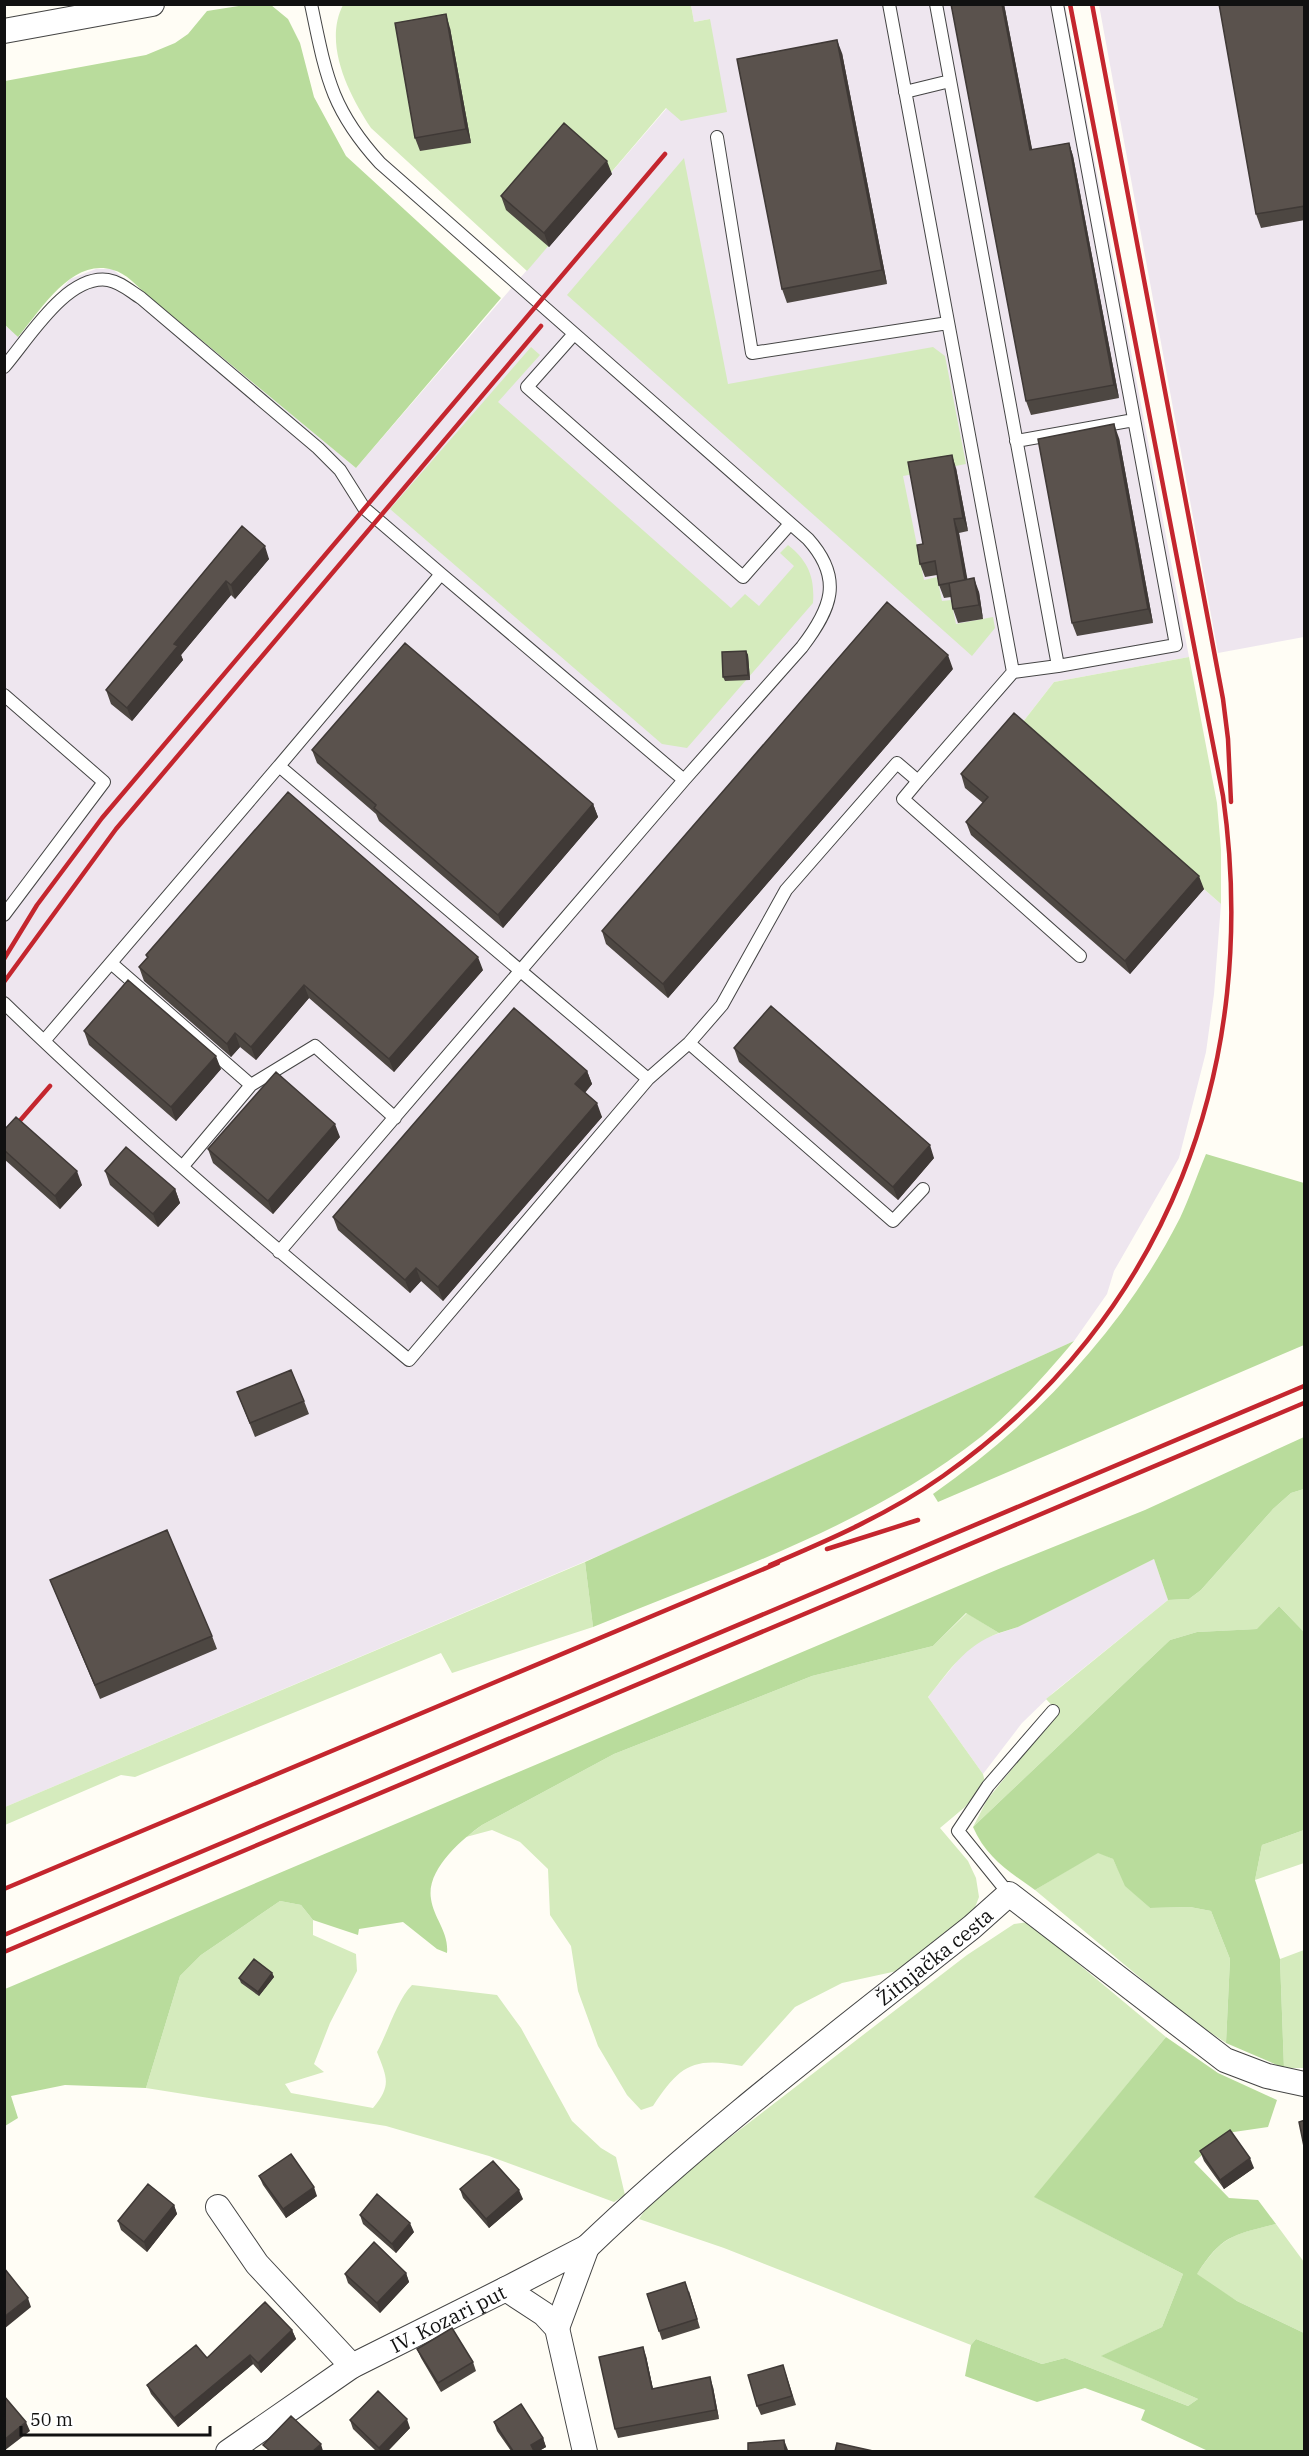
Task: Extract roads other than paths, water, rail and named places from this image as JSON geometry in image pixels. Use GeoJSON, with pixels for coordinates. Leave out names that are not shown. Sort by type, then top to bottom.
{"type":"FeatureCollection","features":[{"type":"Feature","properties":{"kind":"street"},"geometry":{"type":"LineString","coordinates":[[4,31],[152,4]]}},
{"type":"Feature","properties":{"kind":"street","name":"Žitnjačka cesta"},"geometry":{"type":"LineString","coordinates":[[587,2247],[645,2191],[719,2128],[972,1927],[1010,1894],[1225,2060],[1267,2076],[1305,2084]]}},
{"type":"Feature","properties":{"kind":"street"},"geometry":{"type":"LineString","coordinates":[[218,2207],[256,2264],[352,2366]]}},
{"type":"Feature","properties":{"kind":"street"},"geometry":{"type":"LineString","coordinates":[[506,2289],[587,2247]]}},
{"type":"Feature","properties":{"kind":"street"},"geometry":{"type":"LineString","coordinates":[[585,2451],[557,2328],[587,2247]]}},
{"type":"Feature","properties":{"kind":"street","name":"IV. Kozari put"},"geometry":{"type":"LineString","coordinates":[[228,2451],[352,2366],[506,2289],[544,2314],[557,2328]]}},
{"type":"Feature","properties":{"kind":"lane"},"geometry":{"type":"LineString","coordinates":[[279,1252],[684,780],[796,655],[819,626],[828,607],[831,588],[820,552],[380,163],[357,138],[341,113],[328,81],[311,4]]}},
{"type":"Feature","properties":{"kind":"lane"},"geometry":{"type":"LineString","coordinates":[[889,4],[1013,672]]}},
{"type":"Feature","properties":{"kind":"lane"},"geometry":{"type":"LineString","coordinates":[[936,4],[1058,666]]}},
{"type":"Feature","properties":{"kind":"lane"},"geometry":{"type":"LineString","coordinates":[[1057,4],[1176,645],[1013,672],[903,799],[1080,956]]}},
{"type":"Feature","properties":{"kind":"lane"},"geometry":{"type":"LineString","coordinates":[[905,92],[950,81]]}},
{"type":"Feature","properties":{"kind":"lane"},"geometry":{"type":"LineString","coordinates":[[717,137],[752,353],[948,323]]}},
{"type":"Feature","properties":{"kind":"lane"},"geometry":{"type":"LineString","coordinates":[[4,367],[70,290],[93,280],[119,284],[141,298],[318,448],[340,470],[364,508],[684,780]]}},
{"type":"Feature","properties":{"kind":"lane"},"geometry":{"type":"LineString","coordinates":[[574,334],[527,387],[743,577],[789,525]]}},
{"type":"Feature","properties":{"kind":"lane"},"geometry":{"type":"LineString","coordinates":[[1016,441],[1134,420]]}},
{"type":"Feature","properties":{"kind":"lane"},"geometry":{"type":"LineString","coordinates":[[44,1041],[441,574]]}},
{"type":"Feature","properties":{"kind":"lane"},"geometry":{"type":"LineString","coordinates":[[4,695],[104,782],[4,915]]}},
{"type":"Feature","properties":{"kind":"lane"},"geometry":{"type":"LineString","coordinates":[[4,1003],[279,1252],[409,1360],[648,1079],[689,1043],[722,1005],[786,890],[897,763],[918,781]]}},
{"type":"Feature","properties":{"kind":"lane"},"geometry":{"type":"LineString","coordinates":[[279,766],[648,1079]]}},
{"type":"Feature","properties":{"kind":"lane"},"geometry":{"type":"LineString","coordinates":[[111,963],[251,1085]]}},
{"type":"Feature","properties":{"kind":"lane"},"geometry":{"type":"LineString","coordinates":[[689,1043],[893,1221],[923,1189]]}},
{"type":"Feature","properties":{"kind":"lane"},"geometry":{"type":"LineString","coordinates":[[183,1166],[251,1085],[315,1046],[395,1118]]}},
{"type":"Feature","properties":{"kind":"lane"},"geometry":{"type":"LineString","coordinates":[[1010,1894],[958,1831],[988,1786],[1053,1711]]}},
{"type":"Feature","properties":{"kind":"railway"},"geometry":{"type":"LineString","coordinates":[[770,1565],[858,1525],[922,1490],[943,1476],[1021,1412],[1087,1340],[1141,1262],[1182,1177],[1211,1087],[1227,993],[1231,896],[1223,796],[1070,4]]}},
{"type":"Feature","properties":{"kind":"railway"},"geometry":{"type":"LineString","coordinates":[[1092,4],[1223,699],[1228,739],[1231,802]]}},
{"type":"Feature","properties":{"kind":"railway"},"geometry":{"type":"LineString","coordinates":[[4,959],[37,905],[102,818],[665,154]]}},
{"type":"Feature","properties":{"kind":"railway"},"geometry":{"type":"LineString","coordinates":[[4,982],[116,829],[541,326]]}},
{"type":"Feature","properties":{"kind":"railway"},"geometry":{"type":"LineString","coordinates":[[4,1139],[50,1086]]}},
{"type":"Feature","properties":{"kind":"railway"},"geometry":{"type":"LineString","coordinates":[[4,1935],[1304,1386]]}},
{"type":"Feature","properties":{"kind":"railway"},"geometry":{"type":"LineString","coordinates":[[4,1952],[1304,1403]]}},
{"type":"Feature","properties":{"kind":"railway"},"geometry":{"type":"LineString","coordinates":[[827,1549],[918,1520]]}},
{"type":"Feature","properties":{"kind":"railway"},"geometry":{"type":"LineString","coordinates":[[4,1889],[778,1563]]}}]}
